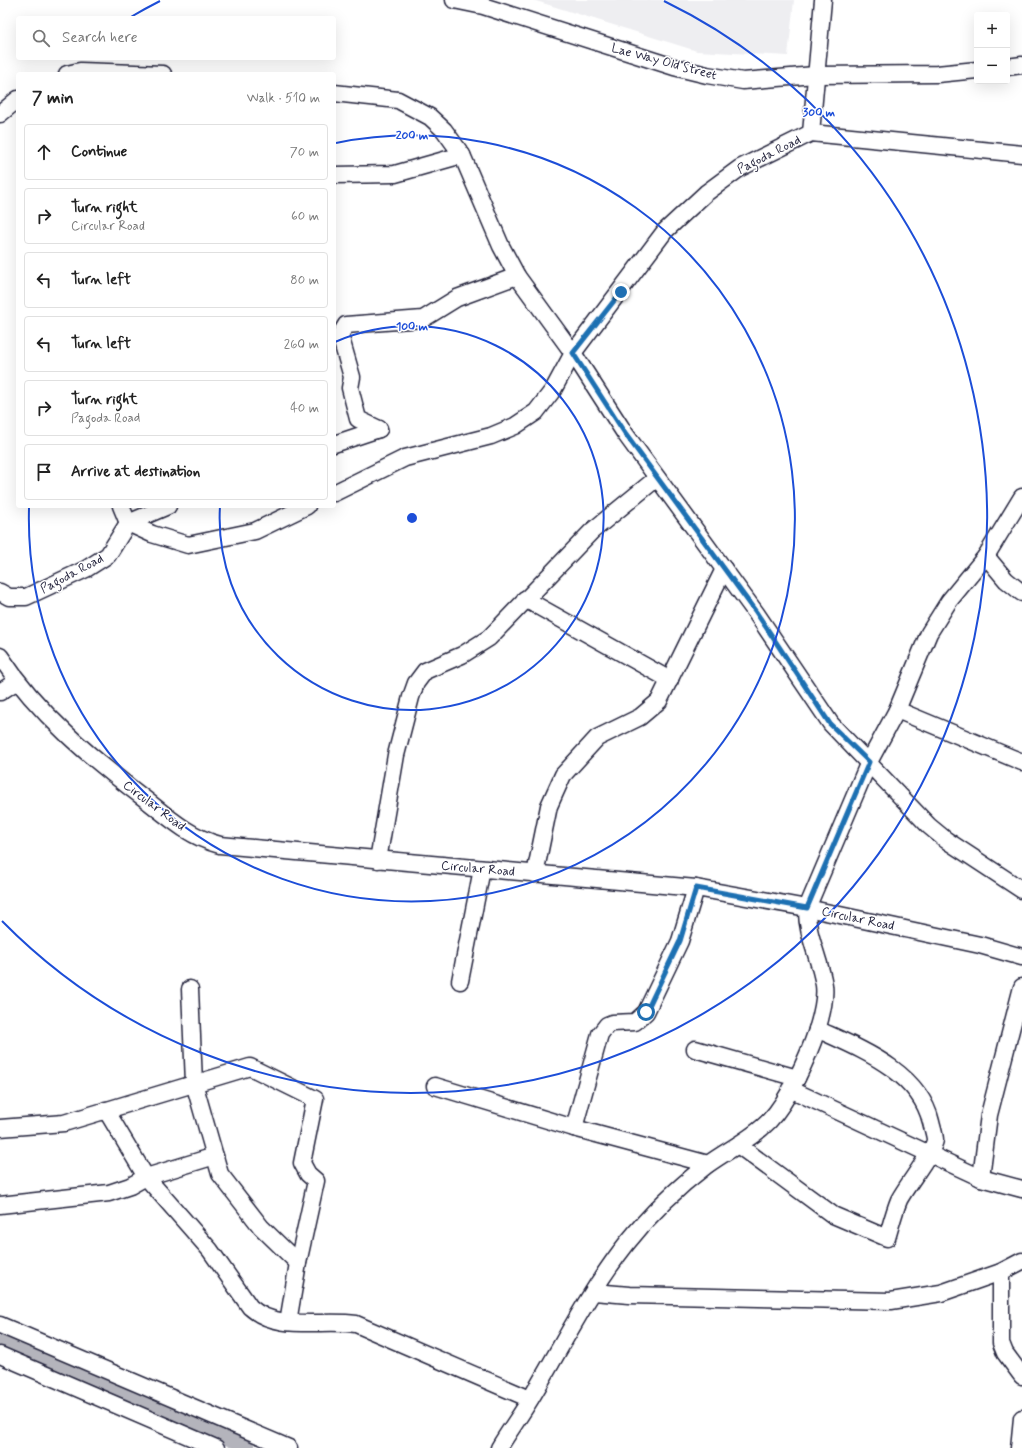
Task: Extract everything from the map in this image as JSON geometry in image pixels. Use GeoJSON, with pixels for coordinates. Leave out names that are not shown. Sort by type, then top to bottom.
{"type":"FeatureCollection","features":[{"type":"Feature","properties":{"kind":"street","name":"Lae Way Old Street"},"geometry":{"type":"LineString","coordinates":[[454,0],[483,6],[667,65],[707,75],[743,81],[816,75],[937,74],[974,70]]}},
{"type":"Feature","properties":{"kind":"street"},"geometry":{"type":"LineString","coordinates":[[811,133],[823,0]]}},
{"type":"Feature","properties":{"kind":"street"},"geometry":{"type":"LineString","coordinates":[[1010,67],[1022,65]]}},
{"type":"Feature","properties":{"kind":"street"},"geometry":{"type":"LineString","coordinates":[[76,72],[107,72]]}},
{"type":"Feature","properties":{"kind":"street"},"geometry":{"type":"LineString","coordinates":[[336,93],[398,100],[430,117],[444,130],[462,155],[501,246],[517,276],[573,353],[626,435],[756,612],[830,724],[869,762],[929,826],[946,840],[1022,890]]}},
{"type":"Feature","properties":{"kind":"street"},"geometry":{"type":"LineString","coordinates":[[0,114],[16,101]]}},
{"type":"Feature","properties":{"kind":"street","name":"Pagoda Road"},"geometry":{"type":"LineString","coordinates":[[336,492],[405,458],[491,436],[515,426],[536,412],[553,390],[573,353],[665,231],[706,193],[740,168],[811,133],[1022,154]]}},
{"type":"Feature","properties":{"kind":"street"},"geometry":{"type":"LineString","coordinates":[[336,175],[395,174],[462,155]]}},
{"type":"Feature","properties":{"kind":"street"},"geometry":{"type":"LineString","coordinates":[[336,443],[379,429],[358,418],[350,388],[352,377],[340,335],[346,325],[423,319],[457,298],[517,276]]}},
{"type":"Feature","properties":{"kind":"street"},"geometry":{"type":"LineString","coordinates":[[378,860],[396,755],[416,683],[425,671],[462,655],[489,638],[592,531],[657,478]]}},
{"type":"Feature","properties":{"kind":"street"},"geometry":{"type":"LineString","coordinates":[[499,1448],[594,1292],[627,1243],[666,1201],[708,1164],[738,1145],[769,1121],[794,1084],[806,1060],[817,1029],[823,1004],[824,986],[819,962],[809,934],[807,908],[869,762],[897,710],[929,633],[949,601],[986,556],[1022,497]]}},
{"type":"Feature","properties":{"kind":"street"},"geometry":{"type":"LineString","coordinates":[[122,508],[128,523],[152,534],[188,545],[255,531],[303,508]]}},
{"type":"Feature","properties":{"kind":"street"},"geometry":{"type":"LineString","coordinates":[[128,523],[163,508]]}},
{"type":"Feature","properties":{"kind":"street","name":"Pagoda Road"},"geometry":{"type":"LineString","coordinates":[[0,592],[9,597],[26,597],[86,569],[108,555],[128,523]]}},
{"type":"Feature","properties":{"kind":"street"},"geometry":{"type":"LineString","coordinates":[[986,556],[1006,580],[1022,593]]}},
{"type":"Feature","properties":{"kind":"street"},"geometry":{"type":"LineString","coordinates":[[535,874],[549,806],[563,774],[597,738],[640,717],[659,701],[724,569]]}},
{"type":"Feature","properties":{"kind":"street"},"geometry":{"type":"LineString","coordinates":[[525,599],[670,680]]}},
{"type":"Feature","properties":{"kind":"street","name":"Circular Road"},"geometry":{"type":"LineString","coordinates":[[0,656],[16,682],[72,739],[104,768],[185,830],[196,836],[220,844],[378,860],[696,888],[807,908],[980,945],[1022,957]]}},
{"type":"Feature","properties":{"kind":"street"},"geometry":{"type":"LineString","coordinates":[[0,692],[16,682]]}},
{"type":"Feature","properties":{"kind":"street"},"geometry":{"type":"LineString","coordinates":[[897,710],[1022,762]]}},
{"type":"Feature","properties":{"kind":"street"},"geometry":{"type":"LineString","coordinates":[[460,981],[482,869]]}},
{"type":"Feature","properties":{"kind":"street"},"geometry":{"type":"LineString","coordinates":[[574,1128],[600,1034],[612,1023],[635,1022],[646,1012],[680,941],[696,888]]}},
{"type":"Feature","properties":{"kind":"street"},"geometry":{"type":"LineString","coordinates":[[981,1178],[989,1115],[1022,987]]}},
{"type":"Feature","properties":{"kind":"street"},"geometry":{"type":"LineString","coordinates":[[190,989],[194,1083],[220,1174],[261,1227],[298,1262]]}},
{"type":"Feature","properties":{"kind":"street"},"geometry":{"type":"LineString","coordinates":[[738,1145],[833,1215],[887,1238],[899,1201],[935,1140],[927,1106],[912,1086],[900,1075],[864,1051],[817,1029]]}},
{"type":"Feature","properties":{"kind":"street"},"geometry":{"type":"LineString","coordinates":[[695,1049],[794,1084],[928,1154],[981,1178],[1022,1189]]}},
{"type":"Feature","properties":{"kind":"street"},"geometry":{"type":"LineString","coordinates":[[0,1128],[64,1123],[250,1067],[315,1099],[302,1163],[308,1174],[316,1181],[298,1262],[288,1322]]}},
{"type":"Feature","properties":{"kind":"street"},"geometry":{"type":"LineString","coordinates":[[435,1086],[574,1128],[708,1164]]}},
{"type":"Feature","properties":{"kind":"street"},"geometry":{"type":"LineString","coordinates":[[106,1110],[146,1177],[210,1250],[250,1307],[258,1315],[277,1322],[342,1322],[356,1324],[530,1399]]}},
{"type":"Feature","properties":{"kind":"street"},"geometry":{"type":"LineString","coordinates":[[0,1205],[109,1193],[130,1186],[146,1177],[215,1156]]}},
{"type":"Feature","properties":{"kind":"street"},"geometry":{"type":"LineString","coordinates":[[594,1292],[629,1295],[891,1301],[941,1293],[1001,1272],[1022,1261]]}},
{"type":"Feature","properties":{"kind":"street"},"geometry":{"type":"LineString","coordinates":[[1001,1272],[1001,1343],[1005,1353],[1022,1376]]}},
{"type":"Feature","properties":{"kind":"street"},"geometry":{"type":"LineString","coordinates":[[0,1325],[289,1448]]}},
{"type":"Feature","properties":{"kind":"street"},"geometry":{"type":"LineString","coordinates":[[0,1354],[216,1448]]}},
{"type":"Feature","properties":{"kind":"street"},"geometry":{"type":"LineString","coordinates":[[1019,1448],[1022,1418]]}},
{"type":"Feature","properties":{"kind":"shaded area"},"geometry":{"type":"Polygon","coordinates":[[[533,0],[794,0],[788,56],[697,51],[533,0]]]}},
{"type":"Feature","properties":{"kind":"waterway"},"geometry":{"type":"LineString","coordinates":[[0,1342],[249,1448]]}},
{"type":"Feature","properties":{"kind":"route"},"geometry":{"type":"LineString","coordinates":[[621,292],[573,353],[626,435],[756,612],[830,724],[869,762],[807,908],[696,888],[680,941],[646,1012]]}}]}
